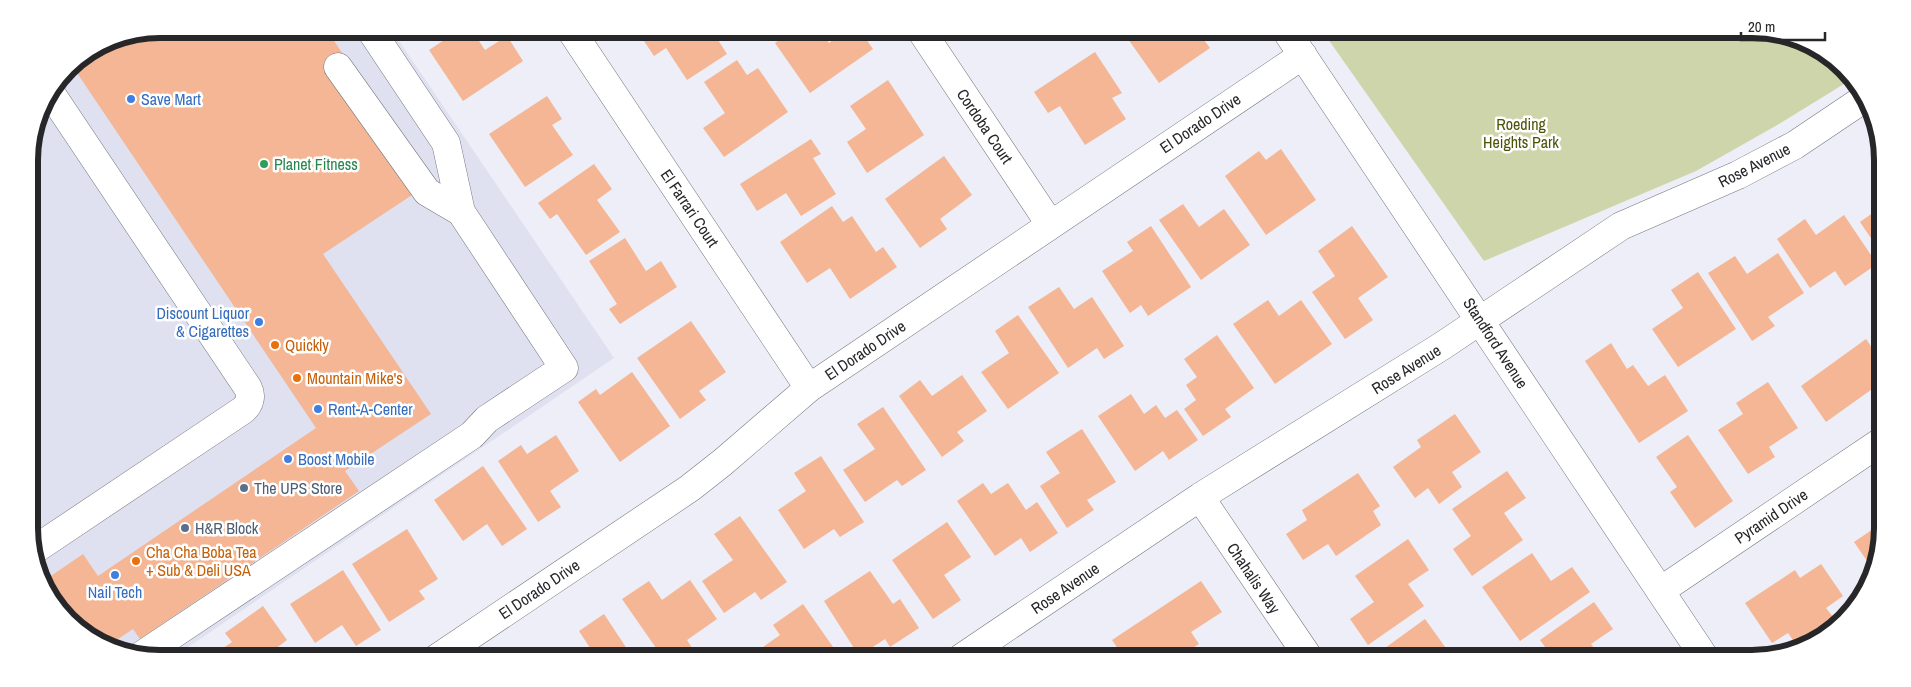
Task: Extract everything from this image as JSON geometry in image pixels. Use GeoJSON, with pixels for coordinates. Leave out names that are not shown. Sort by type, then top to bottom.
{"type":"FeatureCollection","features":[{"type":"Feature","properties":{"kind":"street"},"geometry":{"type":"LineString","coordinates":[[151,649],[472,435],[487,419],[564,368],[461,212],[446,143],[376,38]]}},
{"type":"Feature","properties":{"kind":"street","name":"El Farrari Court"},"geometry":{"type":"LineString","coordinates":[[576,38],[809,388]]}},
{"type":"Feature","properties":{"kind":"street","name":"Cordoba Court"},"geometry":{"type":"LineString","coordinates":[[926,38],[1050,224]]}},
{"type":"Feature","properties":{"kind":"street","name":"Standford Avenue"},"geometry":{"type":"LineString","coordinates":[[1292,38],[1699,649]]}},
{"type":"Feature","properties":{"kind":"street","name":"El Dorado Drive"},"geometry":{"type":"LineString","coordinates":[[449,650],[690,488],[809,388],[1303,55]]}},
{"type":"Feature","properties":{"kind":"street"},"geometry":{"type":"LineString","coordinates":[[338,67],[427,192],[461,212]]}},
{"type":"Feature","properties":{"kind":"street"},"geometry":{"type":"LineString","coordinates":[[39,546],[243,410],[249,403],[251,396],[248,388],[54,98]]}},
{"type":"Feature","properties":{"kind":"street","name":"Rose Avenue"},"geometry":{"type":"LineString","coordinates":[[973,649],[1200,497],[1481,321],[1621,226],[1738,175],[1795,145],[1859,102]]}},
{"type":"Feature","properties":{"kind":"street","name":"Pyramid Drive"},"geometry":{"type":"LineString","coordinates":[[1660,591],[1874,446]]}},
{"type":"Feature","properties":{"kind":"street","name":"Chahalis Way"},"geometry":{"type":"LineString","coordinates":[[1200,497],[1303,649]]}},
{"type":"Feature","properties":{"kind":"shaded area"},"geometry":{"type":"Polygon","coordinates":[[[152,38],[397,38],[614,358],[184,650],[144,648],[121,643],[106,637],[79,619],[58,595],[44,566],[38,535],[38,152],[42,128],[50,106],[68,79],[92,58],[113,47],[136,40],[152,38]]]}},
{"type":"Feature","properties":{"kind":"green space","name":"Roeding Heights Park"},"geometry":{"type":"Polygon","coordinates":[[[1327,38],[1767,39],[1790,44],[1805,50],[1832,68],[1846,83],[1779,124],[1696,171],[1484,261],[1327,38]]]}},
{"type":"Feature","properties":{"kind":"building"},"geometry":{"type":"Polygon","coordinates":[[[152,38],[332,38],[347,60],[329,73],[412,195],[323,254],[431,414],[345,471],[359,491],[140,639],[133,629],[115,641],[106,637],[79,619],[58,595],[49,578],[83,554],[98,576],[316,428],[76,71],[92,58],[121,44],[152,38]]]}},
{"type":"Feature","properties":{"kind":"building"},"geometry":{"type":"Polygon","coordinates":[[[447,38],[477,38],[485,50],[504,38],[508,38],[523,61],[463,101],[429,50],[447,38]]]}},
{"type":"Feature","properties":{"kind":"building"},"geometry":{"type":"Polygon","coordinates":[[[642,38],[717,38],[727,54],[687,80],[666,48],[654,56],[642,38]]]}},
{"type":"Feature","properties":{"kind":"building"},"geometry":{"type":"Polygon","coordinates":[[[782,38],[825,38],[829,43],[836,38],[865,38],[873,49],[810,93],[775,43],[782,38]]]}},
{"type":"Feature","properties":{"kind":"building"},"geometry":{"type":"Polygon","coordinates":[[[1127,38],[1203,38],[1210,48],[1159,83],[1127,38]]]}},
{"type":"Feature","properties":{"kind":"building"},"geometry":{"type":"Polygon","coordinates":[[[1095,52],[1122,93],[1112,98],[1126,119],[1085,145],[1060,106],[1048,113],[1034,92],[1095,52]]]}},
{"type":"Feature","properties":{"kind":"building"},"geometry":{"type":"Polygon","coordinates":[[[737,60],[747,75],[758,68],[788,112],[724,157],[703,128],[725,113],[704,82],[737,60]]]}},
{"type":"Feature","properties":{"kind":"building"},"geometry":{"type":"Polygon","coordinates":[[[888,80],[924,135],[867,173],[847,142],[866,129],[850,106],[888,80]]]}},
{"type":"Feature","properties":{"kind":"building"},"geometry":{"type":"Polygon","coordinates":[[[547,96],[562,119],[552,125],[573,155],[525,187],[489,134],[547,96]]]}},
{"type":"Feature","properties":{"kind":"building"},"geometry":{"type":"Polygon","coordinates":[[[811,139],[821,154],[813,158],[836,194],[801,216],[786,193],[757,211],[740,184],[811,139]]]}},
{"type":"Feature","properties":{"kind":"building"},"geometry":{"type":"Polygon","coordinates":[[[1281,149],[1316,200],[1266,235],[1225,176],[1259,151],[1266,160],[1281,149]]]}},
{"type":"Feature","properties":{"kind":"building"},"geometry":{"type":"Polygon","coordinates":[[[944,156],[972,195],[940,219],[947,229],[920,248],[885,199],[944,156]]]}},
{"type":"Feature","properties":{"kind":"building"},"geometry":{"type":"Polygon","coordinates":[[[594,164],[612,189],[597,200],[620,232],[586,255],[557,214],[550,219],[538,203],[594,164]]]}},
{"type":"Feature","properties":{"kind":"building"},"geometry":{"type":"Polygon","coordinates":[[[1183,204],[1199,227],[1224,209],[1250,245],[1201,280],[1159,220],[1183,204]]]}},
{"type":"Feature","properties":{"kind":"building"},"geometry":{"type":"Polygon","coordinates":[[[832,206],[843,222],[852,216],[876,252],[883,247],[897,267],[850,299],[830,268],[807,283],[780,242],[832,206]]]}},
{"type":"Feature","properties":{"kind":"building"},"geometry":{"type":"Polygon","coordinates":[[[1874,212],[1874,243],[1860,222],[1874,212]]]}},
{"type":"Feature","properties":{"kind":"building"},"geometry":{"type":"Polygon","coordinates":[[[1844,215],[1874,260],[1874,266],[1845,286],[1835,271],[1810,288],[1777,239],[1805,219],[1816,235],[1844,215]]]}},
{"type":"Feature","properties":{"kind":"building"},"geometry":{"type":"Polygon","coordinates":[[[1151,226],[1191,287],[1148,316],[1141,305],[1130,313],[1102,271],[1133,251],[1127,242],[1151,226]]]}},
{"type":"Feature","properties":{"kind":"building"},"geometry":{"type":"Polygon","coordinates":[[[1352,226],[1388,277],[1358,298],[1373,320],[1345,339],[1312,292],[1335,276],[1318,251],[1352,226]]]}},
{"type":"Feature","properties":{"kind":"building"},"geometry":{"type":"Polygon","coordinates":[[[625,238],[646,271],[661,261],[677,287],[620,324],[609,309],[617,304],[589,261],[625,238]]]}},
{"type":"Feature","properties":{"kind":"building"},"geometry":{"type":"Polygon","coordinates":[[[1778,253],[1804,293],[1768,317],[1775,326],[1752,341],[1708,273],[1735,256],[1747,274],[1778,253]]]}},
{"type":"Feature","properties":{"kind":"building"},"geometry":{"type":"Polygon","coordinates":[[[1698,272],[1736,329],[1678,367],[1652,329],[1683,308],[1671,290],[1698,272]]]}},
{"type":"Feature","properties":{"kind":"building"},"geometry":{"type":"Polygon","coordinates":[[[1059,287],[1074,309],[1092,297],[1124,346],[1104,359],[1097,348],[1068,368],[1028,307],[1059,287]]]}},
{"type":"Feature","properties":{"kind":"building"},"geometry":{"type":"Polygon","coordinates":[[[1268,300],[1279,316],[1301,300],[1332,344],[1275,384],[1233,324],[1268,300]]]}},
{"type":"Feature","properties":{"kind":"building"},"geometry":{"type":"Polygon","coordinates":[[[1018,315],[1059,373],[1008,409],[981,372],[1009,353],[995,331],[1018,315]]]}},
{"type":"Feature","properties":{"kind":"building"},"geometry":{"type":"Polygon","coordinates":[[[691,321],[726,372],[699,391],[706,400],[680,419],[637,358],[691,321]]]}},
{"type":"Feature","properties":{"kind":"building"},"geometry":{"type":"Polygon","coordinates":[[[1217,335],[1254,388],[1225,409],[1231,417],[1203,436],[1184,409],[1196,400],[1186,385],[1197,377],[1184,359],[1217,335]]]}},
{"type":"Feature","properties":{"kind":"building"},"geometry":{"type":"Polygon","coordinates":[[[1866,339],[1874,350],[1874,388],[1826,422],[1801,386],[1866,339]]]}},
{"type":"Feature","properties":{"kind":"building"},"geometry":{"type":"Polygon","coordinates":[[[1611,343],[1627,369],[1633,365],[1648,386],[1665,375],[1688,411],[1639,443],[1585,361],[1611,343]]]}},
{"type":"Feature","properties":{"kind":"building"},"geometry":{"type":"Polygon","coordinates":[[[632,372],[670,426],[620,462],[578,402],[596,389],[600,395],[632,372]]]}},
{"type":"Feature","properties":{"kind":"building"},"geometry":{"type":"Polygon","coordinates":[[[962,375],[987,411],[957,432],[964,441],[942,457],[899,396],[920,380],[932,396],[962,375]]]}},
{"type":"Feature","properties":{"kind":"building"},"geometry":{"type":"Polygon","coordinates":[[[1768,382],[1798,428],[1769,447],[1775,457],[1748,474],[1718,430],[1743,414],[1736,403],[1768,382]]]}},
{"type":"Feature","properties":{"kind":"building"},"geometry":{"type":"Polygon","coordinates":[[[1131,394],[1144,414],[1156,405],[1165,418],[1177,410],[1198,440],[1169,460],[1163,451],[1135,471],[1098,416],[1131,394]]]}},
{"type":"Feature","properties":{"kind":"building"},"geometry":{"type":"Polygon","coordinates":[[[883,407],[926,470],[902,486],[897,480],[865,502],[843,470],[875,449],[857,424],[883,407]]]}},
{"type":"Feature","properties":{"kind":"building"},"geometry":{"type":"Polygon","coordinates":[[[1455,414],[1481,452],[1452,472],[1462,487],[1439,504],[1428,488],[1415,498],[1393,467],[1421,447],[1417,440],[1455,414]]]}},
{"type":"Feature","properties":{"kind":"building"},"geometry":{"type":"Polygon","coordinates":[[[1082,429],[1116,482],[1087,500],[1094,510],[1067,528],[1040,486],[1060,473],[1046,452],[1082,429]]]}},
{"type":"Feature","properties":{"kind":"building"},"geometry":{"type":"Polygon","coordinates":[[[556,435],[579,471],[550,491],[561,507],[538,522],[498,461],[521,445],[527,454],[556,435]]]}},
{"type":"Feature","properties":{"kind":"building"},"geometry":{"type":"Polygon","coordinates":[[[1688,435],[1733,501],[1695,528],[1670,492],[1677,487],[1656,457],[1688,435]]]}},
{"type":"Feature","properties":{"kind":"building"},"geometry":{"type":"Polygon","coordinates":[[[821,456],[864,522],[840,537],[834,529],[804,549],[778,510],[806,491],[794,473],[821,456]]]}},
{"type":"Feature","properties":{"kind":"building"},"geometry":{"type":"Polygon","coordinates":[[[483,466],[527,529],[502,546],[487,524],[463,541],[434,500],[483,466]]]}},
{"type":"Feature","properties":{"kind":"building"},"geometry":{"type":"Polygon","coordinates":[[[1507,471],[1526,498],[1504,513],[1523,540],[1472,576],[1453,549],[1471,536],[1452,509],[1507,471]]]}},
{"type":"Feature","properties":{"kind":"building"},"geometry":{"type":"Polygon","coordinates":[[[1358,473],[1380,506],[1373,511],[1381,525],[1336,556],[1328,544],[1303,560],[1286,534],[1307,520],[1302,510],[1358,473]]]}},
{"type":"Feature","properties":{"kind":"building"},"geometry":{"type":"Polygon","coordinates":[[[983,483],[991,494],[1008,483],[1026,510],[1037,502],[1058,533],[1030,552],[1021,538],[995,556],[957,501],[983,483]]]}},
{"type":"Feature","properties":{"kind":"building"},"geometry":{"type":"Polygon","coordinates":[[[740,516],[787,582],[761,600],[755,592],[724,613],[702,581],[733,560],[714,534],[740,516]]]}},
{"type":"Feature","properties":{"kind":"building"},"geometry":{"type":"Polygon","coordinates":[[[947,522],[971,557],[944,575],[961,600],[933,619],[892,560],[947,522]]]}},
{"type":"Feature","properties":{"kind":"building"},"geometry":{"type":"Polygon","coordinates":[[[407,529],[438,579],[419,591],[425,599],[389,622],[352,564],[407,529]]]}},
{"type":"Feature","properties":{"kind":"building"},"geometry":{"type":"Polygon","coordinates":[[[1874,529],[1868,562],[1854,542],[1874,529]]]}},
{"type":"Feature","properties":{"kind":"building"},"geometry":{"type":"Polygon","coordinates":[[[1408,539],[1429,570],[1408,584],[1424,606],[1368,645],[1350,619],[1374,602],[1355,576],[1408,539]]]}},
{"type":"Feature","properties":{"kind":"building"},"geometry":{"type":"Polygon","coordinates":[[[1532,553],[1551,581],[1572,567],[1590,592],[1520,641],[1482,587],[1532,553]]]}},
{"type":"Feature","properties":{"kind":"building"},"geometry":{"type":"Polygon","coordinates":[[[1821,564],[1843,596],[1826,608],[1833,617],[1802,638],[1794,641],[1788,633],[1772,643],[1745,603],[1795,570],[1800,578],[1821,564]]]}},
{"type":"Feature","properties":{"kind":"building"},"geometry":{"type":"Polygon","coordinates":[[[343,570],[381,630],[356,646],[342,625],[315,643],[290,604],[343,570]]]}},
{"type":"Feature","properties":{"kind":"building"},"geometry":{"type":"Polygon","coordinates":[[[870,571],[893,604],[900,599],[919,628],[890,647],[885,639],[869,650],[855,650],[824,601],[870,571]]]}},
{"type":"Feature","properties":{"kind":"building"},"geometry":{"type":"Polygon","coordinates":[[[690,580],[717,619],[687,640],[692,648],[689,650],[657,650],[622,599],[649,581],[662,600],[690,580]]]}},
{"type":"Feature","properties":{"kind":"building"},"geometry":{"type":"Polygon","coordinates":[[[1201,581],[1222,612],[1191,632],[1199,644],[1191,649],[1118,649],[1112,640],[1201,581]]]}},
{"type":"Feature","properties":{"kind":"building"},"geometry":{"type":"Polygon","coordinates":[[[1594,602],[1613,629],[1591,644],[1595,649],[1547,649],[1540,640],[1594,602]]]}},
{"type":"Feature","properties":{"kind":"building"},"geometry":{"type":"Polygon","coordinates":[[[803,604],[835,650],[765,650],[763,647],[780,635],[773,625],[803,604]]]}},
{"type":"Feature","properties":{"kind":"building"},"geometry":{"type":"Polygon","coordinates":[[[263,606],[287,640],[274,650],[221,650],[232,642],[225,633],[263,606]]]}},
{"type":"Feature","properties":{"kind":"building"},"geometry":{"type":"Polygon","coordinates":[[[604,614],[628,650],[591,650],[579,631],[604,614]]]}},
{"type":"Feature","properties":{"kind":"building"},"geometry":{"type":"Polygon","coordinates":[[[1425,619],[1447,649],[1386,649],[1385,648],[1425,619]]]}},
{"type":"Feature","properties":{"kind":"place","name":"Save Mart"},"geometry":{"type":"Point","coordinates":[131,99]}},
{"type":"Feature","properties":{"kind":"place","name":"Planet Fitness"},"geometry":{"type":"Point","coordinates":[264,164]}},
{"type":"Feature","properties":{"kind":"place","name":"Discount Liquor & Cigarettes"},"geometry":{"type":"Point","coordinates":[259,322]}},
{"type":"Feature","properties":{"kind":"place","name":"Quickly"},"geometry":{"type":"Point","coordinates":[275,345]}},
{"type":"Feature","properties":{"kind":"place","name":"Mountain Mike's"},"geometry":{"type":"Point","coordinates":[297,378]}},
{"type":"Feature","properties":{"kind":"place","name":"Rent-A-Center"},"geometry":{"type":"Point","coordinates":[318,409]}},
{"type":"Feature","properties":{"kind":"place","name":"Boost Mobile"},"geometry":{"type":"Point","coordinates":[288,459]}},
{"type":"Feature","properties":{"kind":"place","name":"The UPS Store"},"geometry":{"type":"Point","coordinates":[244,488]}},
{"type":"Feature","properties":{"kind":"place","name":"H&R Block"},"geometry":{"type":"Point","coordinates":[185,528]}},
{"type":"Feature","properties":{"kind":"place","name":"Cha Cha Boba Tea + Sub & Deli USA"},"geometry":{"type":"Point","coordinates":[136,561]}},
{"type":"Feature","properties":{"kind":"place","name":"Nail Tech"},"geometry":{"type":"Point","coordinates":[115,575]}}]}
